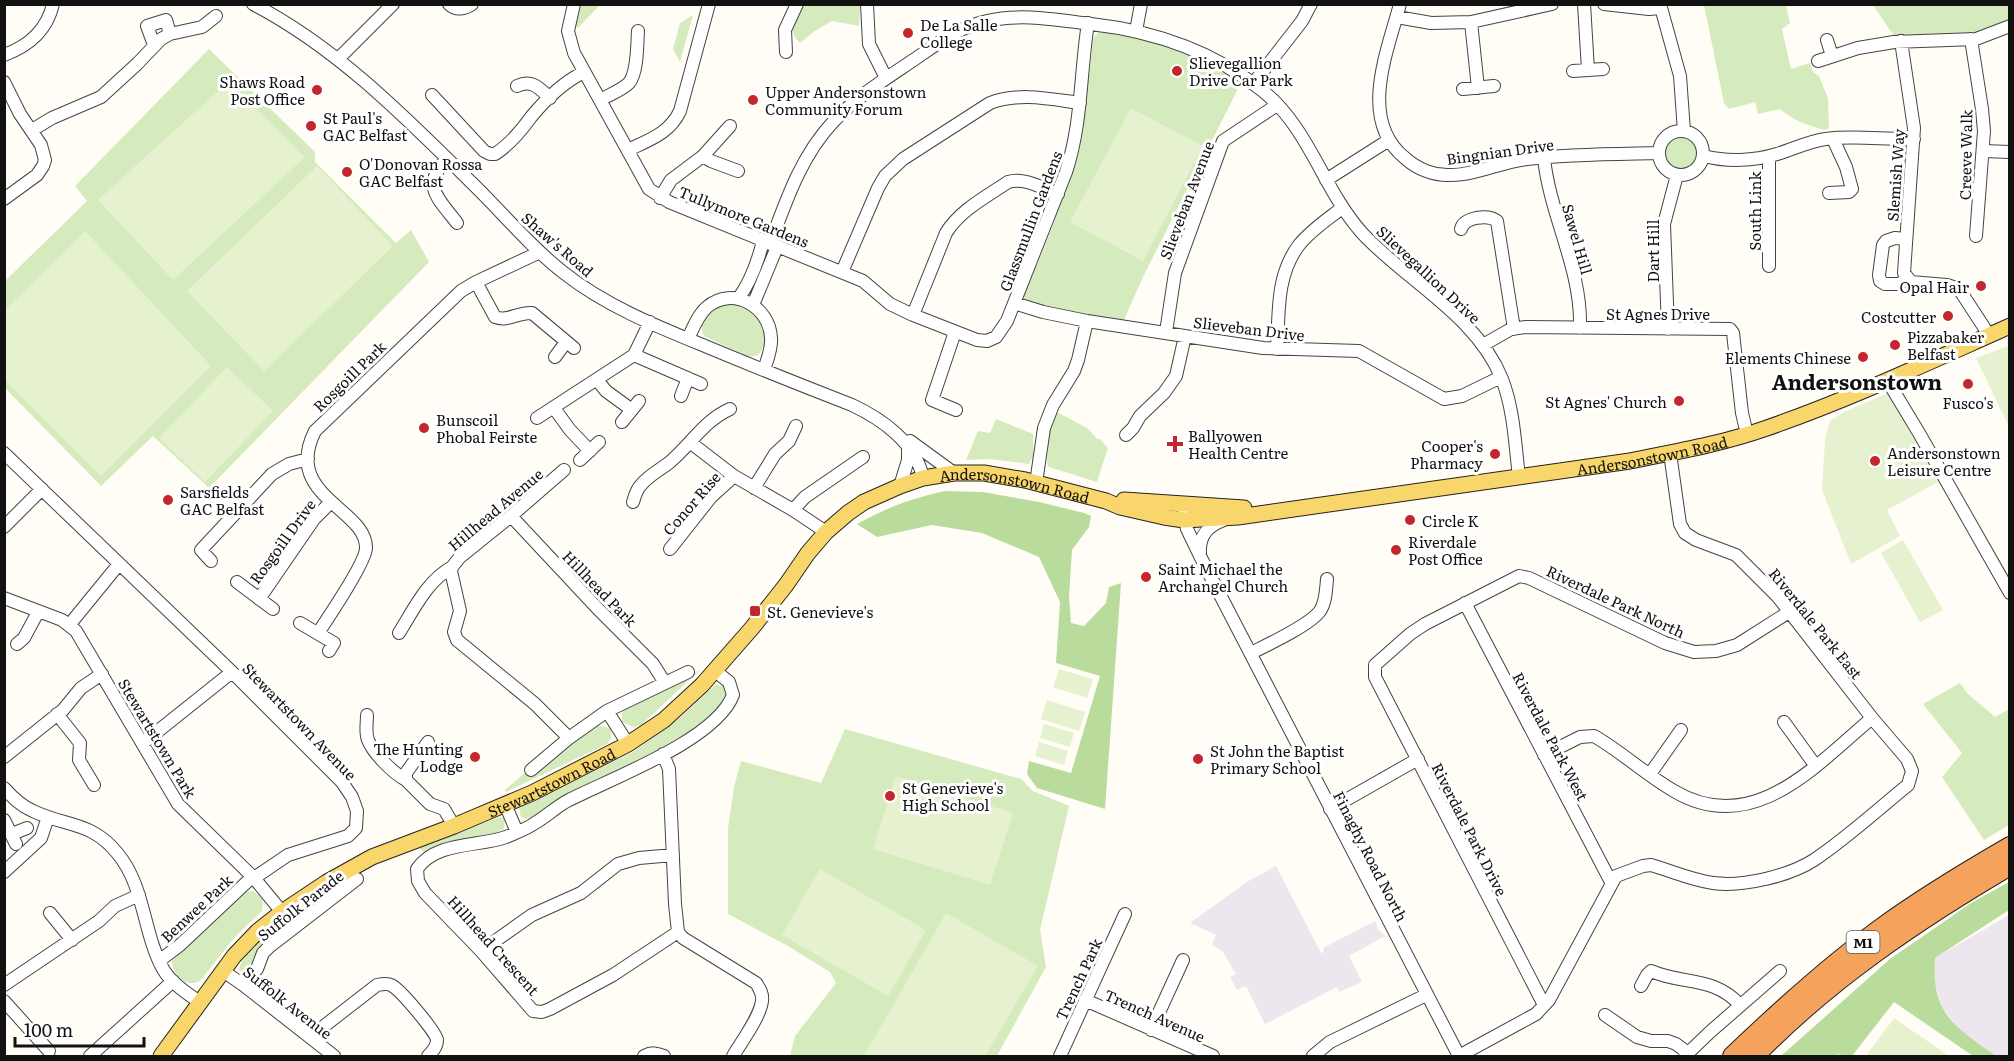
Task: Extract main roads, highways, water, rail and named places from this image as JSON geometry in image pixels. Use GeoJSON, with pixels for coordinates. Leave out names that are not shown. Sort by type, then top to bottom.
{"type":"FeatureCollection","features":[{"type":"Feature","properties":{"kind":"highway","name":"M1"},"geometry":{"type":"LineString","coordinates":[[1732,1056],[1794,999],[1878,930],[1962,874],[2010,846]]}},
{"type":"Feature","properties":{"kind":"highway","name":"M1"},"geometry":{"type":"LineString","coordinates":[[1755,1056],[1808,1007],[1878,950],[2010,866]]}},
{"type":"Feature","properties":{"kind":"main road","name":"Andersonstown Road"},"geometry":{"type":"LineString","coordinates":[[923,478],[954,473],[1004,475],[1106,501],[1118,500],[1184,513],[1231,517],[1519,477],[1630,461],[1747,434],[1887,380],[2010,326]]}},
{"type":"Feature","properties":{"kind":"main road","name":"Stewartstown Road"},"geometry":{"type":"LineString","coordinates":[[161,1056],[223,971],[253,936],[282,912],[327,882],[372,857],[505,804],[593,763],[643,736],[676,710],[752,628],[826,532],[864,502],[923,478]]}},
{"type":"Feature","properties":{"kind":"main road","name":"Andersonstown Road"},"geometry":{"type":"LineString","coordinates":[[1184,513],[1275,510]]}},
{"type":"Feature","properties":{"kind":"place","name":"De La Salle College"},"geometry":{"type":"Point","coordinates":[908,33]}},
{"type":"Feature","properties":{"kind":"place","name":"Slievegallion Drive Car Park"},"geometry":{"type":"Point","coordinates":[1177,71]}},
{"type":"Feature","properties":{"kind":"place","name":"Shaws Road Post Office"},"geometry":{"type":"Point","coordinates":[317,90]}},
{"type":"Feature","properties":{"kind":"place","name":"Upper Andersonstown Community Forum"},"geometry":{"type":"Point","coordinates":[753,100]}},
{"type":"Feature","properties":{"kind":"place","name":"St Paul's GAC Belfast"},"geometry":{"type":"Point","coordinates":[311,126]}},
{"type":"Feature","properties":{"kind":"place","name":"O'Donovan Rossa GAC Belfast"},"geometry":{"type":"Point","coordinates":[347,172]}},
{"type":"Feature","properties":{"kind":"place","name":"Opal Hair"},"geometry":{"type":"Point","coordinates":[1981,286]}},
{"type":"Feature","properties":{"kind":"place","name":"Costcutter"},"geometry":{"type":"Point","coordinates":[1948,316]}},
{"type":"Feature","properties":{"kind":"place","name":"Pizzabaker Belfast"},"geometry":{"type":"Point","coordinates":[1895,345]}},
{"type":"Feature","properties":{"kind":"place","name":"Elements Chinese"},"geometry":{"type":"Point","coordinates":[1863,357]}},
{"type":"Feature","properties":{"kind":"place","name":"Fusco's"},"geometry":{"type":"Point","coordinates":[1968,384]}},
{"type":"Feature","properties":{"kind":"place","name":"St Agnes' Church"},"geometry":{"type":"Point","coordinates":[1679,401]}},
{"type":"Feature","properties":{"kind":"place","name":"Bunscoil Phobal Feirste"},"geometry":{"type":"Point","coordinates":[424,428]}},
{"type":"Feature","properties":{"kind":"place","name":"Ballyowen Health Centre"},"geometry":{"type":"Point","coordinates":[1175,444]}},
{"type":"Feature","properties":{"kind":"place","name":"Cooper's Pharmacy"},"geometry":{"type":"Point","coordinates":[1495,454]}},
{"type":"Feature","properties":{"kind":"place","name":"Andersonstown Leisure Centre"},"geometry":{"type":"Point","coordinates":[1875,461]}},
{"type":"Feature","properties":{"kind":"place","name":"Sarsfields GAC Belfast"},"geometry":{"type":"Point","coordinates":[168,500]}},
{"type":"Feature","properties":{"kind":"place","name":"Circle K"},"geometry":{"type":"Point","coordinates":[1410,520]}},
{"type":"Feature","properties":{"kind":"place","name":"Riverdale Post Office"},"geometry":{"type":"Point","coordinates":[1396,550]}},
{"type":"Feature","properties":{"kind":"place","name":"Saint Michael the Archangel Church"},"geometry":{"type":"Point","coordinates":[1146,577]}},
{"type":"Feature","properties":{"kind":"place","name":"St. Genevieve's"},"geometry":{"type":"Point","coordinates":[755,611]}},
{"type":"Feature","properties":{"kind":"place","name":"The Hunting Lodge"},"geometry":{"type":"Point","coordinates":[475,757]}},
{"type":"Feature","properties":{"kind":"place","name":"St John the Baptist Primary School"},"geometry":{"type":"Point","coordinates":[1198,759]}},
{"type":"Feature","properties":{"kind":"place","name":"St Genevieve's High School"},"geometry":{"type":"Point","coordinates":[890,796]}},
{"type":"Feature","properties":{"kind":"district","name":"Andersonstown"},"geometry":{"type":"Point","coordinates":[1857,380]}}]}
